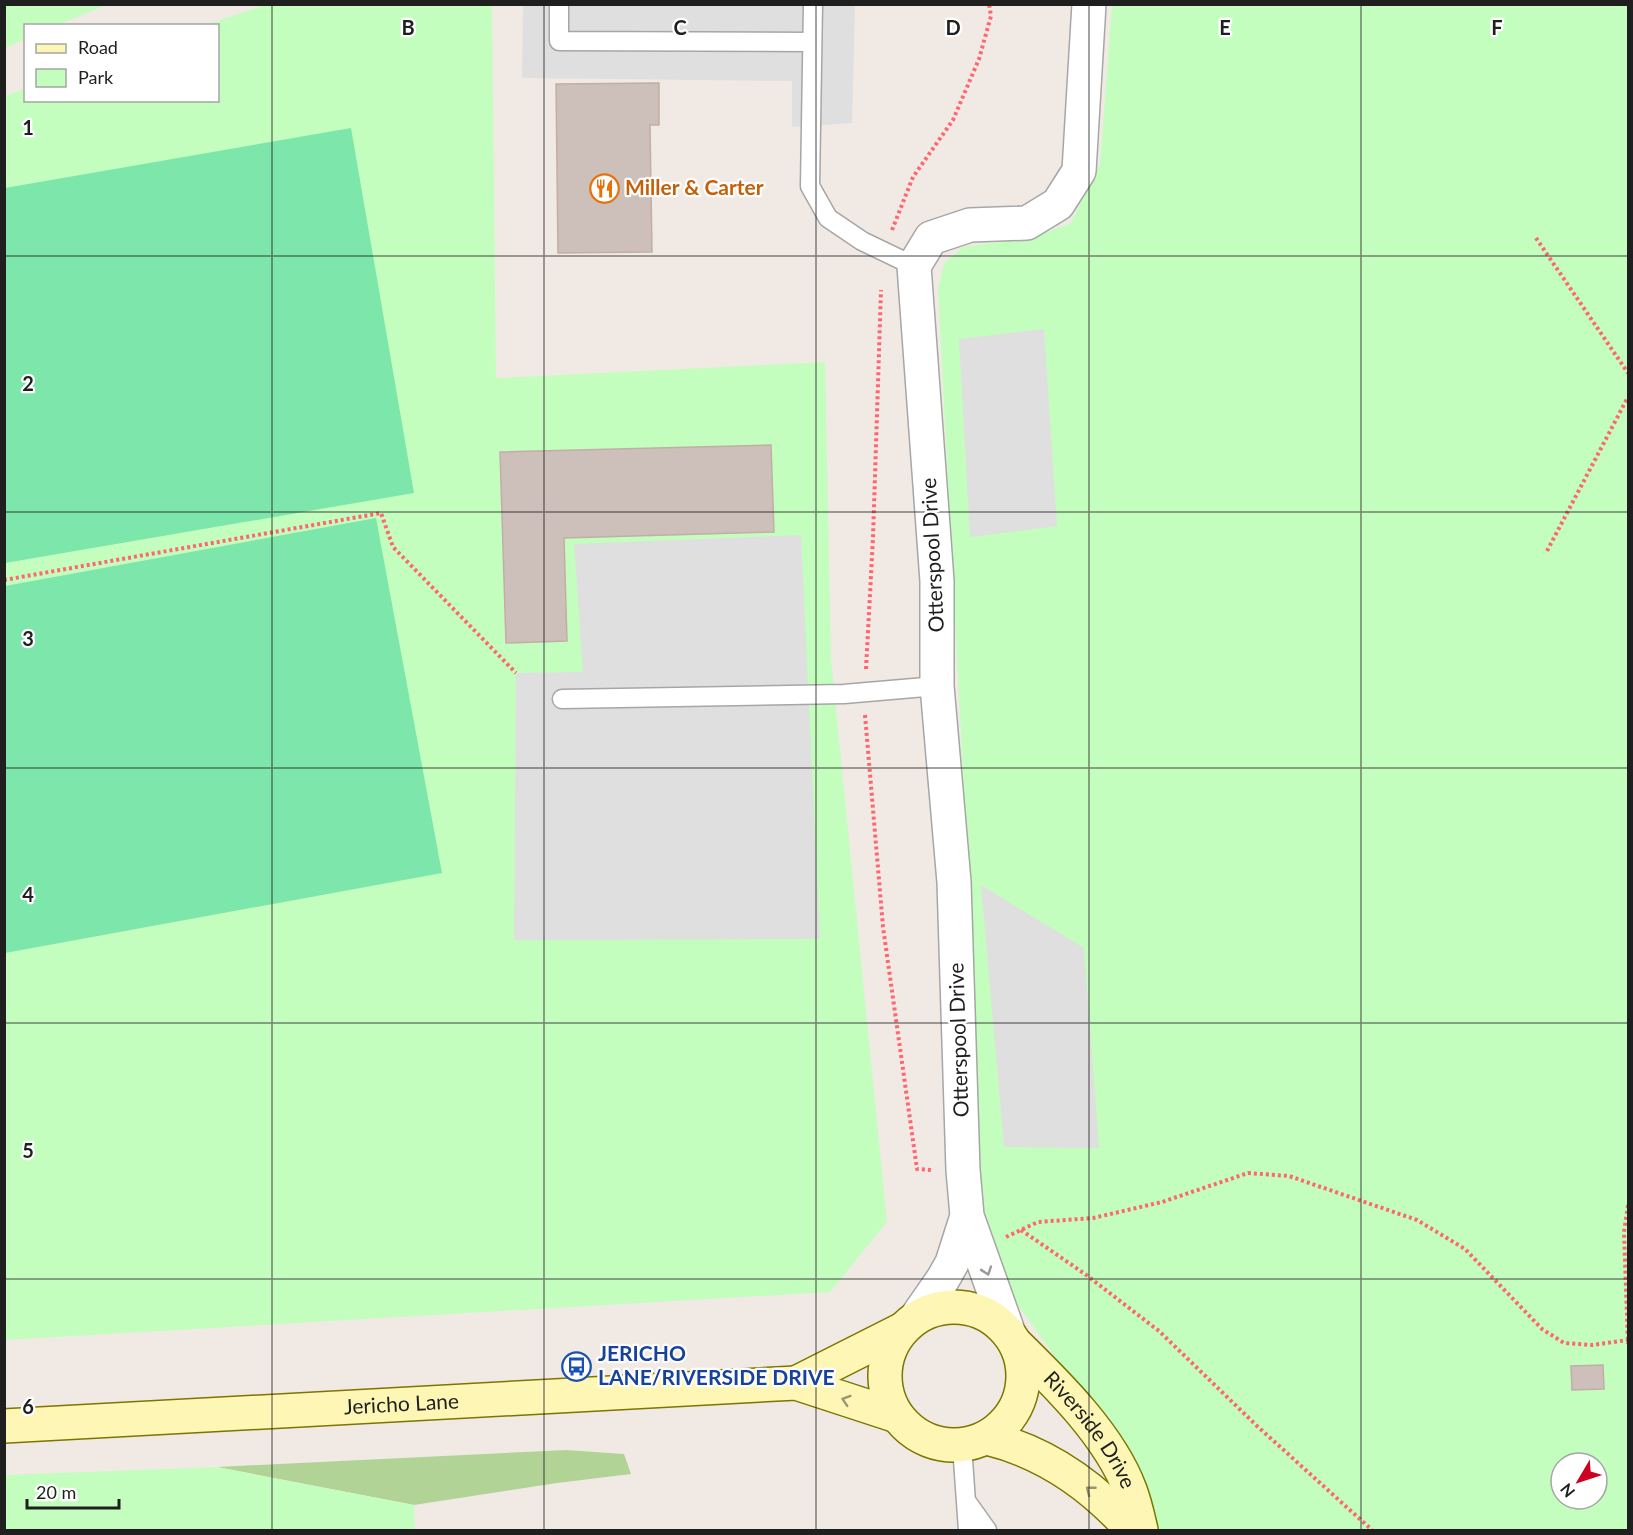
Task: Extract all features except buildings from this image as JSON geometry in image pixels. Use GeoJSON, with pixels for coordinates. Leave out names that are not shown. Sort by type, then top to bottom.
{"type":"FeatureCollection","features":[{"type":"Feature","properties":{"kind":"street"},"geometry":{"type":"LineString","coordinates":[[914,266],[931,238],[970,225],[1027,223],[1058,204],[1079,171],[1089,4]]}},
{"type":"Feature","properties":{"kind":"street","name":"Otterspool Drive"},"geometry":{"type":"LineString","coordinates":[[914,266],[938,581],[937,686],[954,882],[963,1170],[967,1216],[1012,1339]]}},
{"type":"Feature","properties":{"kind":"street","name":"Otterspool Drive"},"geometry":{"type":"LineString","coordinates":[[908,1324],[943,1279],[952,1263],[967,1216]]}},
{"type":"Feature","properties":{"kind":"street"},"geometry":{"type":"LineString","coordinates":[[955,1306],[976,1310],[994,1319],[1012,1339],[1023,1365],[1023,1387],[1016,1407],[1004,1425],[974,1442],[943,1446],[925,1440],[909,1430],[897,1416],[886,1396],[884,1372],[889,1350],[908,1324],[935,1309],[955,1306]]}},
{"type":"Feature","properties":{"kind":"street","name":"Jericho Lane"},"geometry":{"type":"LineString","coordinates":[[796,1383],[908,1324]]}},
{"type":"Feature","properties":{"kind":"street","name":"Riverside Drive"},"geometry":{"type":"LineString","coordinates":[[1012,1339],[1054,1380],[1113,1456],[1130,1490],[1141,1530]]}},
{"type":"Feature","properties":{"kind":"street","name":"Jericho Lane"},"geometry":{"type":"LineString","coordinates":[[4,1426],[796,1383],[897,1416]]}},
{"type":"Feature","properties":{"kind":"street","name":"Riverside Drive"},"geometry":{"type":"LineString","coordinates":[[974,1442],[1011,1444],[1034,1453],[1076,1479],[1110,1505],[1132,1530]]}},
{"type":"Feature","properties":{"kind":"lane"},"geometry":{"type":"LineString","coordinates":[[559,4],[559,41],[812,42]]}},
{"type":"Feature","properties":{"kind":"lane"},"geometry":{"type":"LineString","coordinates":[[813,4],[810,186],[828,218],[862,242],[914,266]]}},
{"type":"Feature","properties":{"kind":"lane"},"geometry":{"type":"LineString","coordinates":[[562,699],[844,694],[937,686]]}},
{"type":"Feature","properties":{"kind":"lane"},"geometry":{"type":"LineString","coordinates":[[968,1530],[966,1501],[974,1442]]}},
{"type":"Feature","properties":{"kind":"lane"},"geometry":{"type":"LineString","coordinates":[[966,1501],[987,1530]]}},
{"type":"Feature","properties":{"kind":"path"},"geometry":{"type":"LineString","coordinates":[[963,1170],[917,1170],[884,927],[863,691],[868,652],[884,252],[913,177],[953,120],[979,59],[991,16],[989,4]]}},
{"type":"Feature","properties":{"kind":"path"},"geometry":{"type":"LineString","coordinates":[[1536,238],[1629,373]]}},
{"type":"Feature","properties":{"kind":"path"},"geometry":{"type":"LineString","coordinates":[[1547,551],[1629,397]]}},
{"type":"Feature","properties":{"kind":"path"},"geometry":{"type":"LineString","coordinates":[[4,580],[381,513],[393,547],[516,673]]}},
{"type":"Feature","properties":{"kind":"path"},"geometry":{"type":"LineString","coordinates":[[979,1248],[1038,1222],[1093,1218],[1162,1202],[1248,1173],[1288,1176],[1417,1220],[1465,1249],[1542,1329],[1564,1343],[1592,1345],[1628,1342],[1624,1232],[1629,1205]]}},
{"type":"Feature","properties":{"kind":"path"},"geometry":{"type":"LineString","coordinates":[[1021,1230],[1085,1274],[1159,1331],[1369,1530]]}},
{"type":"Feature","properties":{"kind":"green space"},"geometry":{"type":"Polygon","coordinates":[[[5,4],[106,4],[60,24],[24,24],[24,39],[5,48],[5,4]]]}},
{"type":"Feature","properties":{"kind":"green space"},"geometry":{"type":"Polygon","coordinates":[[[265,5],[492,5],[496,378],[825,362],[831,659],[887,1222],[830,1292],[5,1340],[4,96],[24,89],[24,102],[219,102],[219,24],[208,24],[265,5]]]}},
{"type":"Feature","properties":{"kind":"green space"},"geometry":{"type":"Polygon","coordinates":[[[1112,5],[1628,5],[1628,1530],[1156,1530],[1079,1390],[1004,1286],[979,1189],[965,814],[938,289],[944,263],[963,247],[1031,238],[1071,223],[1100,164],[1112,5]]]}},
{"type":"Feature","properties":{"kind":"green space"},"geometry":{"type":"Polygon","coordinates":[[[351,128],[414,493],[5,563],[5,188],[351,128]]]}},
{"type":"Feature","properties":{"kind":"green space"},"geometry":{"type":"Polygon","coordinates":[[[376,518],[442,873],[5,953],[5,586],[376,518]]]}},
{"type":"Feature","properties":{"kind":"green space"},"geometry":{"type":"Polygon","coordinates":[[[566,1450],[624,1454],[631,1474],[414,1505],[217,1467],[566,1450]]]}},
{"type":"Feature","properties":{"kind":"green space"},"geometry":{"type":"Polygon","coordinates":[[[217,1467],[414,1505],[415,1530],[5,1530],[5,1475],[217,1467]]]}},
{"type":"Feature","properties":{"kind":"shaded area"},"geometry":{"type":"Polygon","coordinates":[[[523,5],[855,5],[852,123],[792,127],[792,81],[522,78],[523,5]]]}},
{"type":"Feature","properties":{"kind":"shaded area"},"geometry":{"type":"Polygon","coordinates":[[[1044,329],[1057,526],[970,537],[959,339],[1044,329]]]}},
{"type":"Feature","properties":{"kind":"shaded area"},"geometry":{"type":"Polygon","coordinates":[[[801,535],[820,939],[514,940],[516,673],[583,672],[574,544],[801,535]]]}},
{"type":"Feature","properties":{"kind":"shaded area"},"geometry":{"type":"Polygon","coordinates":[[[981,885],[1084,948],[1099,1148],[1004,1147],[981,885]]]}},
{"type":"Feature","properties":{"kind":"place","name":"Miller & Carter"},"geometry":{"type":"Point","coordinates":[604,188]}},
{"type":"Feature","properties":{"kind":"place","name":"JERICHO LANE/RIVERSIDE DRIVE"},"geometry":{"type":"Point","coordinates":[577,1366]}}]}
